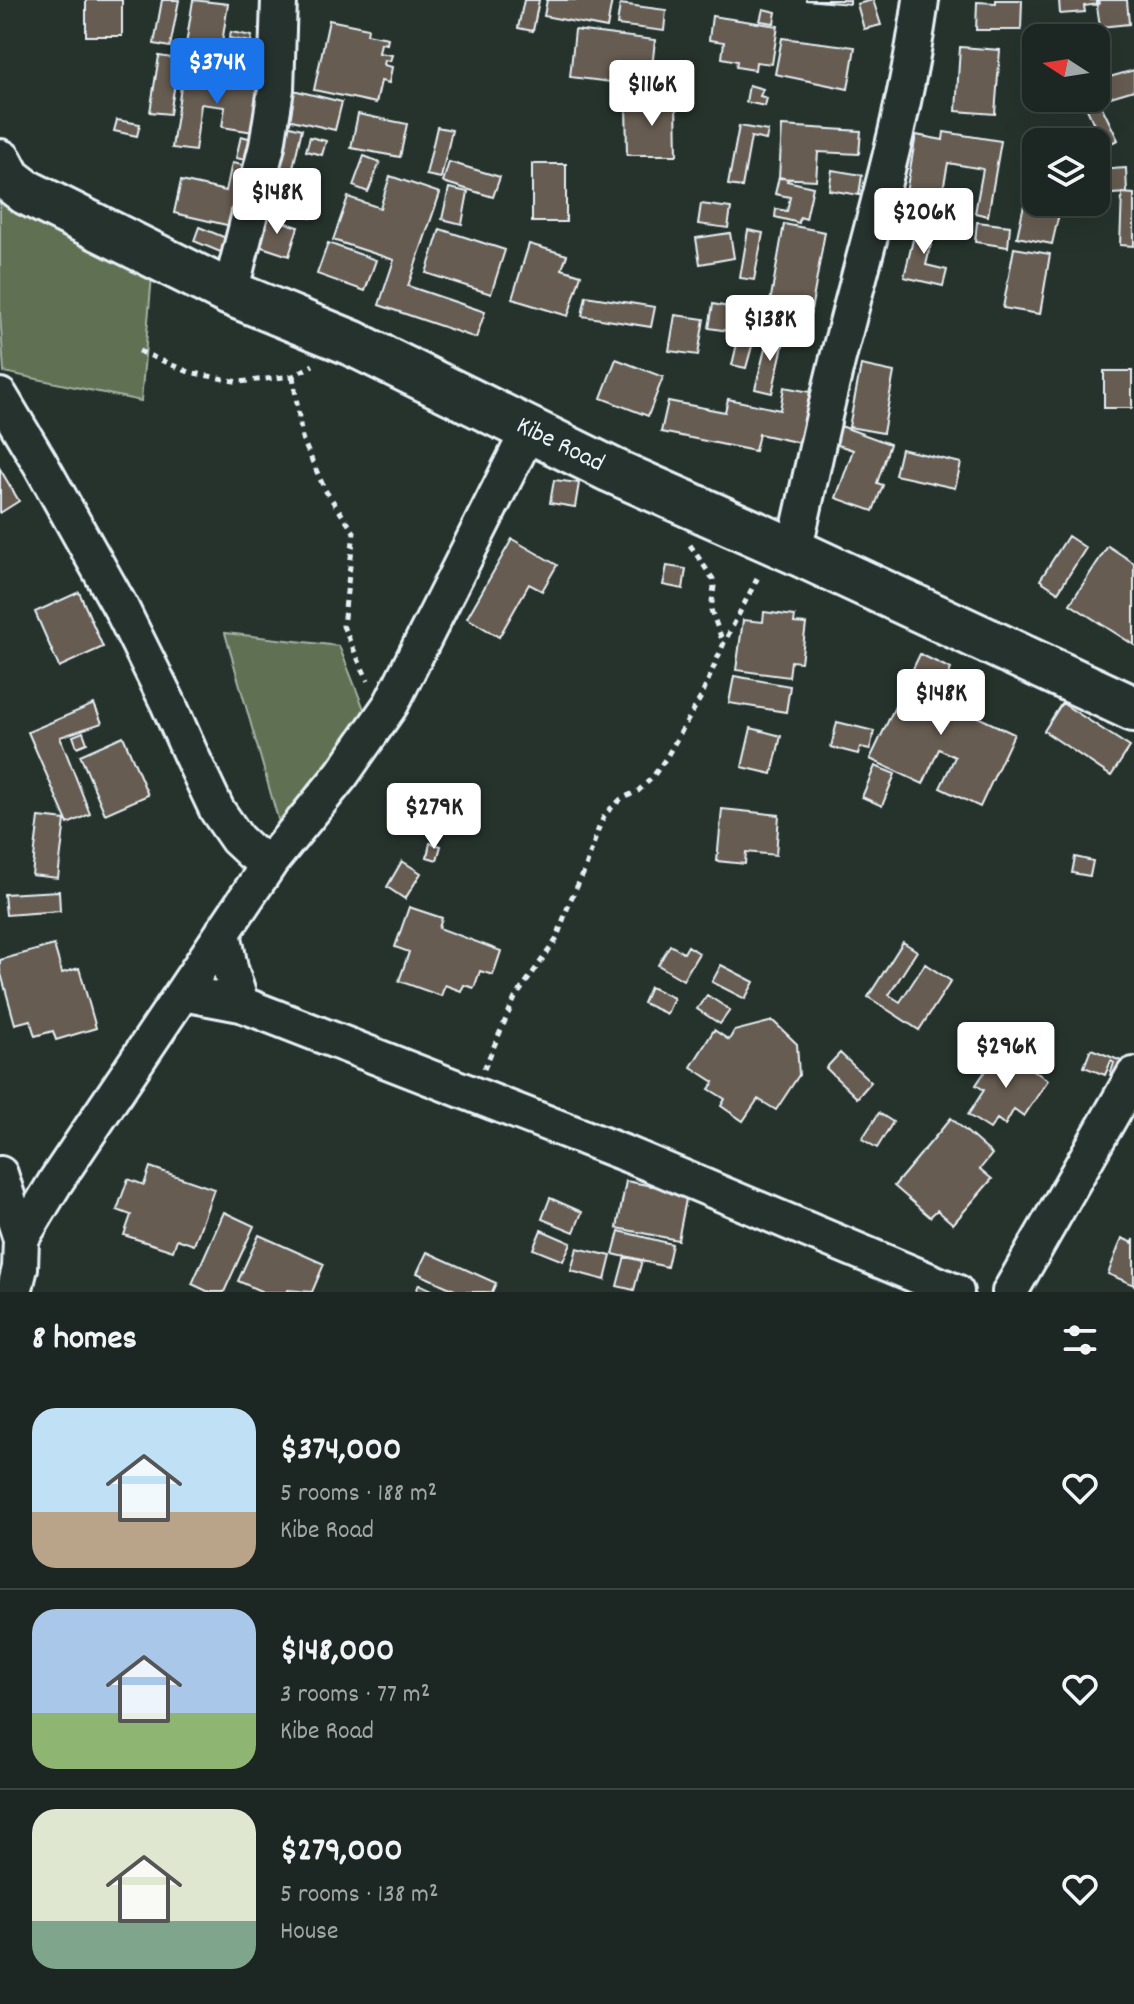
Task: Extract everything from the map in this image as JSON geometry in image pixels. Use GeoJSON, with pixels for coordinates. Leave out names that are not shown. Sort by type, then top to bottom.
{"type":"FeatureCollection","features":[{"type":"Feature","properties":{"kind":"street"},"geometry":{"type":"LineString","coordinates":[[230,293],[267,146],[276,89],[279,0]]}},
{"type":"Feature","properties":{"kind":"street"},"geometry":{"type":"LineString","coordinates":[[784,546],[889,159],[915,45],[921,0]]}},
{"type":"Feature","properties":{"kind":"street","name":"Kibe Road"},"geometry":{"type":"LineString","coordinates":[[3,174],[26,192],[230,293],[352,343],[646,486],[784,546],[1134,709]]}},
{"type":"Feature","properties":{"kind":"street"},"geometry":{"type":"LineString","coordinates":[[0,396],[121,608],[217,810],[237,839],[252,853],[271,861]]}},
{"type":"Feature","properties":{"kind":"street"},"geometry":{"type":"LineString","coordinates":[[21,1239],[56,1181],[271,861],[342,774],[391,704],[529,430]]}},
{"type":"Feature","properties":{"kind":"street"},"geometry":{"type":"LineString","coordinates":[[223,932],[241,1004]]}},
{"type":"Feature","properties":{"kind":"street"},"geometry":{"type":"LineString","coordinates":[[183,993],[241,1004],[629,1155],[956,1292]]}},
{"type":"Feature","properties":{"kind":"street"},"geometry":{"type":"LineString","coordinates":[[1010,1292],[1134,1075]]}},
{"type":"Feature","properties":{"kind":"street"},"geometry":{"type":"LineString","coordinates":[[0,1167],[56,1181]]}},
{"type":"Feature","properties":{"kind":"street"},"geometry":{"type":"LineString","coordinates":[[0,1174],[21,1239],[20,1268],[14,1292]]}},
{"type":"Feature","properties":{"kind":"path"},"geometry":{"type":"LineString","coordinates":[[139,351],[189,372],[239,382],[293,376],[352,343]]}},
{"type":"Feature","properties":{"kind":"path"},"geometry":{"type":"LineString","coordinates":[[293,376],[302,438],[325,490],[354,532],[343,626],[366,679],[391,704]]}},
{"type":"Feature","properties":{"kind":"path"},"geometry":{"type":"LineString","coordinates":[[687,540],[713,579],[711,610],[724,643]]}},
{"type":"Feature","properties":{"kind":"path"},"geometry":{"type":"LineString","coordinates":[[490,1101],[483,1083],[486,1064],[515,998],[556,940],[605,814],[652,778],[701,697],[755,583],[784,546]]}},
{"type":"Feature","properties":{"kind":"green space"},"geometry":{"type":"Polygon","coordinates":[[[13,199],[154,253],[141,401],[4,372],[0,314],[0,201],[13,199]]]}},
{"type":"Feature","properties":{"kind":"green space"},"geometry":{"type":"Polygon","coordinates":[[[225,633],[339,646],[368,719],[280,826],[225,633]]]}},
{"type":"Feature","properties":{"kind":"building"},"geometry":{"type":"Polygon","coordinates":[[[86,0],[122,0],[122,36],[86,36],[86,0]]]}},
{"type":"Feature","properties":{"kind":"building"},"geometry":{"type":"Polygon","coordinates":[[[162,0],[179,0],[170,47],[154,44],[162,0]]]}},
{"type":"Feature","properties":{"kind":"building"},"geometry":{"type":"Polygon","coordinates":[[[193,0],[228,4],[220,56],[185,51],[193,0]]]}},
{"type":"Feature","properties":{"kind":"building"},"geometry":{"type":"Polygon","coordinates":[[[524,0],[539,0],[533,31],[518,28],[524,0]]]}},
{"type":"Feature","properties":{"kind":"building"},"geometry":{"type":"Polygon","coordinates":[[[547,0],[612,0],[607,28],[544,16],[547,0]]]}},
{"type":"Feature","properties":{"kind":"building"},"geometry":{"type":"Polygon","coordinates":[[[805,0],[850,0],[850,4],[805,0]]]}},
{"type":"Feature","properties":{"kind":"building"},"geometry":{"type":"Polygon","coordinates":[[[873,0],[881,25],[864,29],[857,4],[873,0]]]}},
{"type":"Feature","properties":{"kind":"building"},"geometry":{"type":"Polygon","coordinates":[[[996,0],[1022,0],[1021,30],[976,30],[977,2],[996,3],[996,0]]]}},
{"type":"Feature","properties":{"kind":"building"},"geometry":{"type":"Polygon","coordinates":[[[1059,0],[1098,0],[1099,4],[1084,6],[1085,12],[1060,14],[1059,0]]]}},
{"type":"Feature","properties":{"kind":"building"},"geometry":{"type":"Polygon","coordinates":[[[1096,0],[1127,0],[1129,24],[1100,24],[1096,0]]]}},
{"type":"Feature","properties":{"kind":"building"},"geometry":{"type":"Polygon","coordinates":[[[620,4],[666,10],[664,31],[617,25],[620,4]]]}},
{"type":"Feature","properties":{"kind":"building"},"geometry":{"type":"Polygon","coordinates":[[[763,9],[776,12],[774,23],[760,21],[763,9]]]}},
{"type":"Feature","properties":{"kind":"building"},"geometry":{"type":"Polygon","coordinates":[[[712,16],[778,26],[772,64],[756,62],[755,70],[736,67],[737,61],[722,58],[724,42],[709,40],[712,16]]]}},
{"type":"Feature","properties":{"kind":"building"},"geometry":{"type":"Polygon","coordinates":[[[329,20],[368,28],[367,34],[388,38],[387,44],[381,43],[379,53],[392,55],[384,65],[392,67],[389,83],[381,81],[376,103],[314,90],[329,20]]]}},
{"type":"Feature","properties":{"kind":"building"},"geometry":{"type":"Polygon","coordinates":[[[575,30],[655,40],[650,87],[570,77],[575,30]]]}},
{"type":"Feature","properties":{"kind":"building"},"geometry":{"type":"Polygon","coordinates":[[[231,32],[252,36],[251,42],[229,38],[231,32]]]}},
{"type":"Feature","properties":{"kind":"building"},"geometry":{"type":"Polygon","coordinates":[[[782,38],[855,47],[848,89],[775,74],[782,38]]]}},
{"type":"Feature","properties":{"kind":"building"},"geometry":{"type":"Polygon","coordinates":[[[960,47],[1000,50],[995,114],[956,111],[960,47]]]}},
{"type":"Feature","properties":{"kind":"building"},"geometry":{"type":"Polygon","coordinates":[[[159,56],[179,59],[170,114],[150,112],[159,56]]]}},
{"type":"Feature","properties":{"kind":"building"},"geometry":{"type":"Polygon","coordinates":[[[1134,70],[1134,90],[1110,97],[1110,77],[1134,70]]]}},
{"type":"Feature","properties":{"kind":"building"},"geometry":{"type":"Polygon","coordinates":[[[183,73],[267,85],[260,133],[222,127],[225,107],[201,104],[195,151],[172,148],[183,73]]]}},
{"type":"Feature","properties":{"kind":"building"},"geometry":{"type":"Polygon","coordinates":[[[749,85],[763,89],[760,96],[767,98],[765,106],[746,102],[749,85]]]}},
{"type":"Feature","properties":{"kind":"building"},"geometry":{"type":"Polygon","coordinates":[[[289,89],[342,102],[335,130],[283,118],[289,89]]]}},
{"type":"Feature","properties":{"kind":"building"},"geometry":{"type":"Polygon","coordinates":[[[626,101],[676,101],[677,155],[627,155],[626,101]]]}},
{"type":"Feature","properties":{"kind":"building"},"geometry":{"type":"Polygon","coordinates":[[[1088,112],[1104,112],[1118,140],[1110,143],[1110,128],[1096,128],[1088,112]]]}},
{"type":"Feature","properties":{"kind":"building"},"geometry":{"type":"Polygon","coordinates":[[[358,114],[407,124],[400,157],[351,148],[358,114]]]}},
{"type":"Feature","properties":{"kind":"building"},"geometry":{"type":"Polygon","coordinates":[[[117,120],[140,124],[137,136],[114,131],[117,120]]]}},
{"type":"Feature","properties":{"kind":"building"},"geometry":{"type":"Polygon","coordinates":[[[282,124],[302,129],[292,172],[273,167],[282,124]]]}},
{"type":"Feature","properties":{"kind":"building"},"geometry":{"type":"Polygon","coordinates":[[[739,126],[768,131],[766,140],[751,137],[742,187],[728,185],[739,126]]]}},
{"type":"Feature","properties":{"kind":"building"},"geometry":{"type":"Polygon","coordinates":[[[782,126],[861,131],[859,154],[818,152],[816,180],[779,178],[782,126]]]}},
{"type":"Feature","properties":{"kind":"building"},"geometry":{"type":"Polygon","coordinates":[[[437,127],[452,130],[441,178],[426,175],[437,127]]]}},
{"type":"Feature","properties":{"kind":"building"},"geometry":{"type":"Polygon","coordinates":[[[944,132],[1001,141],[988,216],[975,213],[983,169],[948,163],[938,216],[903,210],[916,135],[943,140],[944,132]]]}},
{"type":"Feature","properties":{"kind":"building"},"geometry":{"type":"Polygon","coordinates":[[[241,136],[256,140],[251,161],[236,158],[241,136]]]}},
{"type":"Feature","properties":{"kind":"building"},"geometry":{"type":"Polygon","coordinates":[[[310,137],[326,141],[322,155],[306,151],[310,137]]]}},
{"type":"Feature","properties":{"kind":"building"},"geometry":{"type":"Polygon","coordinates":[[[364,156],[380,162],[368,192],[353,186],[364,156]]]}},
{"type":"Feature","properties":{"kind":"building"},"geometry":{"type":"Polygon","coordinates":[[[449,162],[500,177],[493,197],[443,182],[449,162]]]}},
{"type":"Feature","properties":{"kind":"building"},"geometry":{"type":"Polygon","coordinates":[[[232,163],[254,167],[240,228],[174,213],[181,181],[226,191],[232,163]]]}},
{"type":"Feature","properties":{"kind":"building"},"geometry":{"type":"Polygon","coordinates":[[[532,164],[566,164],[566,222],[532,222],[532,164]]]}},
{"type":"Feature","properties":{"kind":"building"},"geometry":{"type":"Polygon","coordinates":[[[277,168],[321,180],[311,218],[267,206],[277,168]]]}},
{"type":"Feature","properties":{"kind":"building"},"geometry":{"type":"Polygon","coordinates":[[[1126,168],[1127,193],[1110,194],[1110,169],[1126,168]]]}},
{"type":"Feature","properties":{"kind":"building"},"geometry":{"type":"Polygon","coordinates":[[[832,170],[862,175],[859,195],[829,190],[832,170]]]}},
{"type":"Feature","properties":{"kind":"building"},"geometry":{"type":"Polygon","coordinates":[[[390,176],[440,193],[408,286],[485,312],[476,338],[379,305],[394,260],[333,240],[348,197],[380,208],[390,176]]]}},
{"type":"Feature","properties":{"kind":"building"},"geometry":{"type":"Polygon","coordinates":[[[779,177],[813,187],[806,219],[800,217],[799,223],[775,217],[776,209],[787,211],[790,197],[775,194],[779,177]]]}},
{"type":"Feature","properties":{"kind":"building"},"geometry":{"type":"Polygon","coordinates":[[[449,188],[468,192],[462,224],[442,219],[449,188]]]}},
{"type":"Feature","properties":{"kind":"building"},"geometry":{"type":"Polygon","coordinates":[[[1122,193],[1134,194],[1134,246],[1120,245],[1122,193]]]}},
{"type":"Feature","properties":{"kind":"building"},"geometry":{"type":"Polygon","coordinates":[[[701,204],[731,208],[728,228],[698,224],[701,204]]]}},
{"type":"Feature","properties":{"kind":"building"},"geometry":{"type":"Polygon","coordinates":[[[1022,214],[1058,216],[1052,244],[1017,237],[1022,214]]]}},
{"type":"Feature","properties":{"kind":"building"},"geometry":{"type":"Polygon","coordinates":[[[266,216],[298,227],[289,256],[256,245],[266,216]]]}},
{"type":"Feature","properties":{"kind":"building"},"geometry":{"type":"Polygon","coordinates":[[[918,219],[936,223],[926,265],[947,270],[943,286],[904,277],[918,219]]]}},
{"type":"Feature","properties":{"kind":"building"},"geometry":{"type":"Polygon","coordinates":[[[977,222],[1010,226],[1008,247],[975,242],[977,222]]]}},
{"type":"Feature","properties":{"kind":"building"},"geometry":{"type":"Polygon","coordinates":[[[784,224],[825,232],[809,322],[768,314],[784,224]]]}},
{"type":"Feature","properties":{"kind":"building"},"geometry":{"type":"Polygon","coordinates":[[[199,227],[236,242],[230,256],[194,241],[199,227]]]}},
{"type":"Feature","properties":{"kind":"building"},"geometry":{"type":"Polygon","coordinates":[[[440,229],[505,250],[491,294],[426,273],[440,229]]]}},
{"type":"Feature","properties":{"kind":"building"},"geometry":{"type":"Polygon","coordinates":[[[748,230],[763,233],[754,280],[740,278],[748,230]]]}},
{"type":"Feature","properties":{"kind":"building"},"geometry":{"type":"Polygon","coordinates":[[[730,233],[734,258],[700,264],[696,238],[730,233]]]}},
{"type":"Feature","properties":{"kind":"building"},"geometry":{"type":"Polygon","coordinates":[[[328,243],[376,260],[365,291],[317,274],[328,243]]]}},
{"type":"Feature","properties":{"kind":"building"},"geometry":{"type":"Polygon","coordinates":[[[529,244],[567,255],[562,269],[581,275],[568,316],[512,299],[529,244]]]}},
{"type":"Feature","properties":{"kind":"building"},"geometry":{"type":"Polygon","coordinates":[[[1014,248],[1050,254],[1040,314],[1003,308],[1014,248]]]}},
{"type":"Feature","properties":{"kind":"building"},"geometry":{"type":"Polygon","coordinates":[[[586,296],[655,307],[651,327],[582,316],[586,296]]]}},
{"type":"Feature","properties":{"kind":"building"},"geometry":{"type":"Polygon","coordinates":[[[713,304],[739,309],[735,332],[709,328],[713,304]]]}},
{"type":"Feature","properties":{"kind":"building"},"geometry":{"type":"Polygon","coordinates":[[[675,315],[704,319],[698,355],[669,351],[675,315]]]}},
{"type":"Feature","properties":{"kind":"building"},"geometry":{"type":"Polygon","coordinates":[[[740,331],[755,335],[746,368],[732,365],[740,331]]]}},
{"type":"Feature","properties":{"kind":"building"},"geometry":{"type":"Polygon","coordinates":[[[769,333],[785,337],[772,393],[755,389],[769,333]]]}},
{"type":"Feature","properties":{"kind":"building"},"geometry":{"type":"Polygon","coordinates":[[[616,359],[663,377],[648,416],[601,398],[616,359]]]}},
{"type":"Feature","properties":{"kind":"building"},"geometry":{"type":"Polygon","coordinates":[[[861,365],[894,372],[883,433],[849,427],[861,365]]]}},
{"type":"Feature","properties":{"kind":"building"},"geometry":{"type":"Polygon","coordinates":[[[1104,371],[1132,371],[1132,408],[1104,408],[1104,371]]]}},
{"type":"Feature","properties":{"kind":"building"},"geometry":{"type":"Polygon","coordinates":[[[784,387],[810,392],[801,443],[759,434],[755,451],[661,432],[668,401],[725,412],[728,399],[780,410],[784,387]]]}},
{"type":"Feature","properties":{"kind":"building"},"geometry":{"type":"Polygon","coordinates":[[[838,425],[890,444],[877,483],[883,485],[873,511],[836,498],[853,450],[832,443],[838,425]]]}},
{"type":"Feature","properties":{"kind":"building"},"geometry":{"type":"Polygon","coordinates":[[[901,449],[961,463],[955,488],[895,475],[901,449]]]}},
{"type":"Feature","properties":{"kind":"building"},"geometry":{"type":"Polygon","coordinates":[[[0,469],[19,501],[0,513],[0,469]]]}},
{"type":"Feature","properties":{"kind":"building"},"geometry":{"type":"Polygon","coordinates":[[[554,480],[579,483],[575,507],[550,503],[554,480]]]}},
{"type":"Feature","properties":{"kind":"building"},"geometry":{"type":"Polygon","coordinates":[[[1068,536],[1086,548],[1058,592],[1040,580],[1068,536]]]}},
{"type":"Feature","properties":{"kind":"building"},"geometry":{"type":"Polygon","coordinates":[[[512,539],[557,565],[542,591],[529,584],[499,637],[467,618],[512,539]]]}},
{"type":"Feature","properties":{"kind":"building"},"geometry":{"type":"Polygon","coordinates":[[[1108,546],[1134,563],[1134,645],[1070,604],[1108,546]]]}},
{"type":"Feature","properties":{"kind":"building"},"geometry":{"type":"Polygon","coordinates":[[[667,566],[686,569],[683,589],[663,585],[667,566]]]}},
{"type":"Feature","properties":{"kind":"building"},"geometry":{"type":"Polygon","coordinates":[[[79,592],[103,647],[59,667],[35,612],[79,592]]]}},
{"type":"Feature","properties":{"kind":"building"},"geometry":{"type":"Polygon","coordinates":[[[764,612],[795,616],[794,623],[806,624],[801,662],[791,661],[789,677],[736,670],[743,620],[763,622],[764,612]]]}},
{"type":"Feature","properties":{"kind":"building"},"geometry":{"type":"Polygon","coordinates":[[[920,654],[951,669],[937,698],[1014,734],[980,807],[940,788],[955,757],[939,749],[923,784],[870,759],[920,654]]]}},
{"type":"Feature","properties":{"kind":"building"},"geometry":{"type":"Polygon","coordinates":[[[734,676],[790,686],[786,712],[729,703],[734,676]]]}},
{"type":"Feature","properties":{"kind":"building"},"geometry":{"type":"Polygon","coordinates":[[[1062,703],[1130,747],[1111,776],[1044,731],[1062,703]]]}},
{"type":"Feature","properties":{"kind":"building"},"geometry":{"type":"Polygon","coordinates":[[[94,704],[102,723],[60,737],[90,814],[68,824],[28,732],[94,704]]]}},
{"type":"Feature","properties":{"kind":"building"},"geometry":{"type":"Polygon","coordinates":[[[837,722],[874,731],[870,749],[860,747],[858,754],[831,747],[837,722]]]}},
{"type":"Feature","properties":{"kind":"building"},"geometry":{"type":"Polygon","coordinates":[[[751,728],[781,736],[772,774],[742,767],[751,728]]]}},
{"type":"Feature","properties":{"kind":"building"},"geometry":{"type":"Polygon","coordinates":[[[83,732],[87,743],[77,747],[73,736],[83,732]]]}},
{"type":"Feature","properties":{"kind":"building"},"geometry":{"type":"Polygon","coordinates":[[[123,736],[148,795],[105,814],[80,755],[123,736]]]}},
{"type":"Feature","properties":{"kind":"building"},"geometry":{"type":"Polygon","coordinates":[[[875,766],[895,774],[882,806],[862,797],[875,766]]]}},
{"type":"Feature","properties":{"kind":"building"},"geometry":{"type":"Polygon","coordinates":[[[722,809],[779,815],[776,855],[746,852],[745,864],[717,861],[722,809]]]}},
{"type":"Feature","properties":{"kind":"building"},"geometry":{"type":"Polygon","coordinates":[[[39,817],[65,820],[58,878],[32,875],[39,817]]]}},
{"type":"Feature","properties":{"kind":"building"},"geometry":{"type":"Polygon","coordinates":[[[430,843],[441,846],[437,860],[427,857],[430,843]]]}},
{"type":"Feature","properties":{"kind":"building"},"geometry":{"type":"Polygon","coordinates":[[[1075,857],[1093,861],[1090,876],[1072,873],[1075,857]]]}},
{"type":"Feature","properties":{"kind":"building"},"geometry":{"type":"Polygon","coordinates":[[[402,861],[421,873],[405,899],[387,887],[402,861]]]}},
{"type":"Feature","properties":{"kind":"building"},"geometry":{"type":"Polygon","coordinates":[[[59,891],[60,911],[6,915],[4,894],[59,891]]]}},
{"type":"Feature","properties":{"kind":"building"},"geometry":{"type":"Polygon","coordinates":[[[409,907],[442,918],[439,928],[501,951],[493,975],[480,971],[474,988],[464,985],[461,991],[445,985],[441,996],[399,981],[409,952],[395,947],[409,907]]]}},
{"type":"Feature","properties":{"kind":"building"},"geometry":{"type":"Polygon","coordinates":[[[903,942],[917,951],[889,995],[900,1002],[925,964],[951,981],[919,1030],[868,997],[903,942]]]}},
{"type":"Feature","properties":{"kind":"building"},"geometry":{"type":"Polygon","coordinates":[[[54,945],[62,973],[79,968],[96,1028],[56,1040],[53,1031],[35,1036],[30,1020],[15,1024],[0,970],[0,960],[54,945]]]}},
{"type":"Feature","properties":{"kind":"building"},"geometry":{"type":"Polygon","coordinates":[[[670,945],[684,953],[688,946],[699,953],[683,980],[658,965],[670,945]]]}},
{"type":"Feature","properties":{"kind":"building"},"geometry":{"type":"Polygon","coordinates":[[[721,965],[754,982],[745,999],[712,982],[721,965]]]}},
{"type":"Feature","properties":{"kind":"building"},"geometry":{"type":"Polygon","coordinates":[[[650,987],[674,998],[667,1014],[643,1003],[650,987]]]}},
{"type":"Feature","properties":{"kind":"building"},"geometry":{"type":"Polygon","coordinates":[[[707,995],[730,1010],[720,1024],[697,1009],[707,995]]]}},
{"type":"Feature","properties":{"kind":"building"},"geometry":{"type":"Polygon","coordinates":[[[773,1021],[797,1044],[799,1075],[776,1110],[758,1099],[743,1121],[721,1106],[725,1099],[709,1089],[714,1082],[691,1067],[714,1030],[729,1040],[734,1031],[773,1021]]]}},
{"type":"Feature","properties":{"kind":"building"},"geometry":{"type":"Polygon","coordinates":[[[1000,1049],[1048,1080],[1024,1116],[1014,1109],[1005,1125],[997,1119],[990,1129],[968,1115],[984,1090],[976,1085],[1000,1049]]]}},
{"type":"Feature","properties":{"kind":"building"},"geometry":{"type":"Polygon","coordinates":[[[1091,1049],[1124,1062],[1117,1078],[1110,1075],[1114,1063],[1111,1061],[1105,1075],[1084,1067],[1091,1049]]]}},
{"type":"Feature","properties":{"kind":"building"},"geometry":{"type":"Polygon","coordinates":[[[840,1053],[871,1082],[857,1098],[826,1068],[840,1053]]]}},
{"type":"Feature","properties":{"kind":"building"},"geometry":{"type":"Polygon","coordinates":[[[879,1113],[893,1122],[877,1148],[862,1139],[879,1113]]]}},
{"type":"Feature","properties":{"kind":"building"},"geometry":{"type":"Polygon","coordinates":[[[951,1118],[992,1154],[980,1169],[992,1179],[953,1224],[937,1210],[930,1217],[894,1186],[951,1118]]]}},
{"type":"Feature","properties":{"kind":"building"},"geometry":{"type":"Polygon","coordinates":[[[150,1167],[214,1189],[194,1245],[177,1239],[173,1251],[124,1235],[131,1215],[117,1210],[128,1179],[144,1185],[150,1167]]]}},
{"type":"Feature","properties":{"kind":"building"},"geometry":{"type":"Polygon","coordinates":[[[626,1181],[688,1189],[678,1240],[617,1228],[626,1181]]]}},
{"type":"Feature","properties":{"kind":"building"},"geometry":{"type":"Polygon","coordinates":[[[550,1198],[582,1212],[574,1232],[542,1219],[550,1198]]]}},
{"type":"Feature","properties":{"kind":"building"},"geometry":{"type":"Polygon","coordinates":[[[224,1212],[254,1226],[224,1292],[209,1292],[192,1284],[224,1212]]]}},
{"type":"Feature","properties":{"kind":"building"},"geometry":{"type":"Polygon","coordinates":[[[541,1230],[571,1243],[563,1261],[533,1249],[541,1230]]]}},
{"type":"Feature","properties":{"kind":"building"},"geometry":{"type":"Polygon","coordinates":[[[619,1231],[672,1244],[667,1267],[613,1254],[619,1231]]]}},
{"type":"Feature","properties":{"kind":"building"},"geometry":{"type":"Polygon","coordinates":[[[259,1235],[324,1264],[312,1292],[263,1292],[238,1281],[259,1235]]]}},
{"type":"Feature","properties":{"kind":"building"},"geometry":{"type":"Polygon","coordinates":[[[1122,1238],[1133,1243],[1134,1239],[1134,1285],[1108,1274],[1122,1238]]]}},
{"type":"Feature","properties":{"kind":"building"},"geometry":{"type":"Polygon","coordinates":[[[577,1248],[611,1256],[605,1280],[571,1271],[577,1248]]]}},
{"type":"Feature","properties":{"kind":"building"},"geometry":{"type":"Polygon","coordinates":[[[427,1252],[496,1283],[492,1292],[459,1292],[417,1273],[427,1252]]]}},
{"type":"Feature","properties":{"kind":"building"},"geometry":{"type":"Polygon","coordinates":[[[625,1256],[642,1260],[634,1290],[617,1286],[625,1256]]]}},
{"type":"Feature","properties":{"kind":"building"},"geometry":{"type":"Polygon","coordinates":[[[419,1284],[436,1292],[416,1292],[419,1284]]]}}]}
